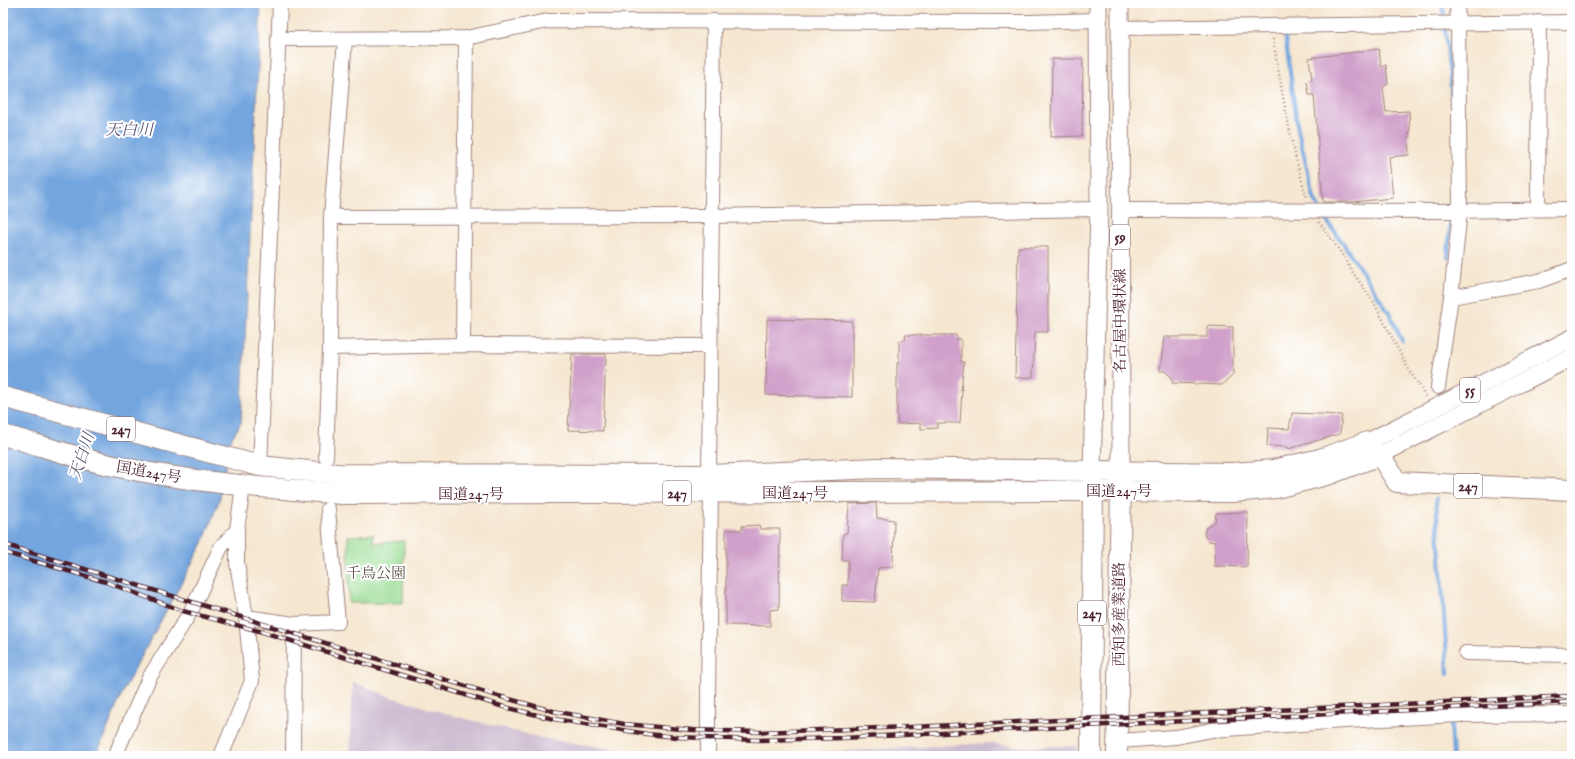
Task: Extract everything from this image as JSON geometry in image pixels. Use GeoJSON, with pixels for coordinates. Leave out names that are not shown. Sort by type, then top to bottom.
{"type":"FeatureCollection","features":[{"type":"Feature","properties":{"kind":"highway","name":"国道247号"},"geometry":{"type":"LineString","coordinates":[[3,397],[260,466],[337,474],[710,484],[1120,492],[1233,492],[1276,488],[1330,474],[1374,448]]}},
{"type":"Feature","properties":{"kind":"highway","name":"国道247号"},"geometry":{"type":"LineString","coordinates":[[3,435],[112,466],[239,486],[342,494],[710,484],[879,468],[1232,473],[1273,470],[1374,448]]}},
{"type":"Feature","properties":{"kind":"highway","name":"247"},"geometry":{"type":"LineString","coordinates":[[1374,448],[1397,482],[1572,490]]}},
{"type":"Feature","properties":{"kind":"highway","name":"西知多産業道路"},"geometry":{"type":"LineString","coordinates":[[1091,756],[1092,470]]}},
{"type":"Feature","properties":{"kind":"highway","name":"西知多産業道路"},"geometry":{"type":"LineString","coordinates":[[1118,749],[1120,471]]}},
{"type":"Feature","properties":{"kind":"main road","name":"名古屋中環状線"},"geometry":{"type":"LineString","coordinates":[[1092,470],[1099,209],[1098,3]]}},
{"type":"Feature","properties":{"kind":"main road","name":"名古屋中環状線"},"geometry":{"type":"LineString","coordinates":[[1120,3],[1120,471]]}},
{"type":"Feature","properties":{"kind":"main road","name":"55"},"geometry":{"type":"LineString","coordinates":[[1374,448],[1430,411],[1572,338]]}},
{"type":"Feature","properties":{"kind":"main road","name":"55"},"geometry":{"type":"LineString","coordinates":[[1374,448],[1572,357]]}},
{"type":"Feature","properties":{"kind":"street"},"geometry":{"type":"LineString","coordinates":[[260,466],[280,3]]}},
{"type":"Feature","properties":{"kind":"street"},"geometry":{"type":"LineString","coordinates":[[1438,387],[1451,297],[1455,211],[1457,3]]}},
{"type":"Feature","properties":{"kind":"street"},"geometry":{"type":"LineString","coordinates":[[278,39],[466,38],[547,21],[1029,22],[1097,20]]}},
{"type":"Feature","properties":{"kind":"street"},"geometry":{"type":"LineString","coordinates":[[708,756],[710,346],[714,21]]}},
{"type":"Feature","properties":{"kind":"street"},"geometry":{"type":"LineString","coordinates":[[1538,209],[1540,22]]}},
{"type":"Feature","properties":{"kind":"street"},"geometry":{"type":"LineString","coordinates":[[1119,28],[1572,22]]}},
{"type":"Feature","properties":{"kind":"street"},"geometry":{"type":"LineString","coordinates":[[463,345],[466,38]]}},
{"type":"Feature","properties":{"kind":"street"},"geometry":{"type":"LineString","coordinates":[[326,457],[330,348],[331,217],[345,39]]}},
{"type":"Feature","properties":{"kind":"street"},"geometry":{"type":"LineString","coordinates":[[331,217],[712,216],[1099,209]]}},
{"type":"Feature","properties":{"kind":"street"},"geometry":{"type":"LineString","coordinates":[[1120,210],[1455,211],[1572,209]]}},
{"type":"Feature","properties":{"kind":"street"},"geometry":{"type":"LineString","coordinates":[[1451,297],[1539,281],[1572,270]]}},
{"type":"Feature","properties":{"kind":"street"},"geometry":{"type":"LineString","coordinates":[[330,348],[463,345],[710,346]]}},
{"type":"Feature","properties":{"kind":"street"},"geometry":{"type":"LineString","coordinates":[[221,756],[252,681],[246,617],[237,563],[239,486]]}},
{"type":"Feature","properties":{"kind":"street"},"geometry":{"type":"LineString","coordinates":[[246,617],[294,624],[338,622],[328,509]]}},
{"type":"Feature","properties":{"kind":"street"},"geometry":{"type":"LineString","coordinates":[[115,756],[149,678],[191,611],[221,547],[237,530]]}},
{"type":"Feature","properties":{"kind":"street"},"geometry":{"type":"LineString","coordinates":[[293,756],[294,624]]}},
{"type":"Feature","properties":{"kind":"street"},"geometry":{"type":"LineString","coordinates":[[1466,653],[1572,655]]}},
{"type":"Feature","properties":{"kind":"street"},"geometry":{"type":"LineString","coordinates":[[1118,749],[1212,730],[1459,715],[1572,714]]}},
{"type":"Feature","properties":{"kind":"path"},"geometry":{"type":"LineString","coordinates":[[1272,26],[1281,85],[1299,174],[1310,211],[1346,260],[1351,270],[1373,301],[1410,372],[1420,386],[1430,411]]}},
{"type":"Feature","properties":{"kind":"shaded area"},"geometry":{"type":"Polygon","coordinates":[[[353,682],[391,697],[451,715],[542,738],[664,756],[350,756],[353,682]]]}},
{"type":"Feature","properties":{"kind":"shaded area"},"geometry":{"type":"Polygon","coordinates":[[[990,743],[1021,747],[1077,746],[1076,756],[723,756],[850,751],[990,743]]]}},
{"type":"Feature","properties":{"kind":"shaded area"},"geometry":{"type":"Polygon","coordinates":[[[716,755],[716,756],[664,756],[716,755]]]}},
{"type":"Feature","properties":{"kind":"green space","name":"千鳥公園"},"geometry":{"type":"Polygon","coordinates":[[[373,534],[373,543],[404,541],[403,603],[349,603],[348,536],[373,534]]]}},
{"type":"Feature","properties":{"kind":"water","name":"天白川"},"geometry":{"type":"Polygon","coordinates":[[[3,3],[261,3],[241,423],[230,441],[220,498],[203,543],[124,689],[96,756],[3,756],[3,3]]]}},
{"type":"Feature","properties":{"kind":"building"},"geometry":{"type":"Polygon","coordinates":[[[1379,49],[1381,67],[1386,65],[1388,84],[1383,87],[1386,112],[1409,111],[1409,155],[1389,157],[1393,198],[1352,202],[1323,202],[1314,95],[1309,95],[1307,82],[1312,80],[1309,58],[1379,49]]]}},
{"type":"Feature","properties":{"kind":"building"},"geometry":{"type":"Polygon","coordinates":[[[1052,59],[1083,59],[1082,136],[1051,137],[1052,59]]]}},
{"type":"Feature","properties":{"kind":"building"},"geometry":{"type":"Polygon","coordinates":[[[1018,247],[1048,247],[1048,332],[1035,332],[1033,377],[1015,378],[1018,247]]]}},
{"type":"Feature","properties":{"kind":"building"},"geometry":{"type":"Polygon","coordinates":[[[767,319],[852,321],[852,397],[766,395],[767,319]]]}},
{"type":"Feature","properties":{"kind":"building"},"geometry":{"type":"Polygon","coordinates":[[[1207,326],[1233,327],[1233,375],[1222,385],[1172,383],[1172,378],[1165,371],[1160,371],[1164,337],[1207,337],[1207,326]]]}},
{"type":"Feature","properties":{"kind":"building"},"geometry":{"type":"Polygon","coordinates":[[[905,335],[956,335],[957,339],[961,339],[961,362],[964,362],[960,423],[937,423],[937,428],[921,429],[921,423],[897,424],[897,363],[899,363],[899,341],[906,339],[905,335]]]}},
{"type":"Feature","properties":{"kind":"building"},"geometry":{"type":"Polygon","coordinates":[[[572,354],[606,354],[603,431],[568,430],[572,354]]]}},
{"type":"Feature","properties":{"kind":"building"},"geometry":{"type":"Polygon","coordinates":[[[1292,413],[1342,415],[1340,434],[1288,449],[1288,447],[1267,446],[1268,428],[1289,429],[1292,413]]]}},
{"type":"Feature","properties":{"kind":"building"},"geometry":{"type":"Polygon","coordinates":[[[876,503],[877,518],[894,520],[893,567],[878,568],[875,602],[842,601],[842,585],[848,585],[848,560],[842,560],[843,534],[847,533],[849,504],[876,503]]]}},
{"type":"Feature","properties":{"kind":"building"},"geometry":{"type":"Polygon","coordinates":[[[1248,512],[1247,567],[1214,566],[1215,542],[1209,541],[1205,537],[1204,533],[1206,528],[1215,522],[1216,513],[1248,512]]]}},
{"type":"Feature","properties":{"kind":"building"},"geometry":{"type":"Polygon","coordinates":[[[759,525],[760,529],[780,529],[779,609],[770,610],[770,626],[726,625],[726,530],[742,530],[742,526],[759,525]]]}},
{"type":"Feature","properties":{"kind":"waterway"},"geometry":{"type":"LineString","coordinates":[[1442,3],[1444,15]]}},
{"type":"Feature","properties":{"kind":"waterway"},"geometry":{"type":"LineString","coordinates":[[1284,28],[1298,130],[1314,198],[1319,208]]}},
{"type":"Feature","properties":{"kind":"waterway"},"geometry":{"type":"LineString","coordinates":[[1445,28],[1452,98]]}},
{"type":"Feature","properties":{"kind":"waterway"},"geometry":{"type":"LineString","coordinates":[[1448,258],[1453,179]]}},
{"type":"Feature","properties":{"kind":"waterway"},"geometry":{"type":"LineString","coordinates":[[1322,214],[1390,314],[1402,341]]}},
{"type":"Feature","properties":{"kind":"waterway"},"geometry":{"type":"LineString","coordinates":[[1436,499],[1448,674]]}},
{"type":"Feature","properties":{"kind":"waterway"},"geometry":{"type":"LineString","coordinates":[[1451,724],[1453,756]]}},
{"type":"Feature","properties":{"kind":"railway"},"geometry":{"type":"LineString","coordinates":[[3,544],[498,696],[553,711],[624,724],[692,730],[758,732],[912,727],[1572,696]]}},
{"type":"Feature","properties":{"kind":"railway"},"geometry":{"type":"LineString","coordinates":[[3,552],[106,582],[183,611],[263,632],[504,707],[554,719],[647,734],[677,737],[758,740],[843,738],[1572,702]]}}]}
